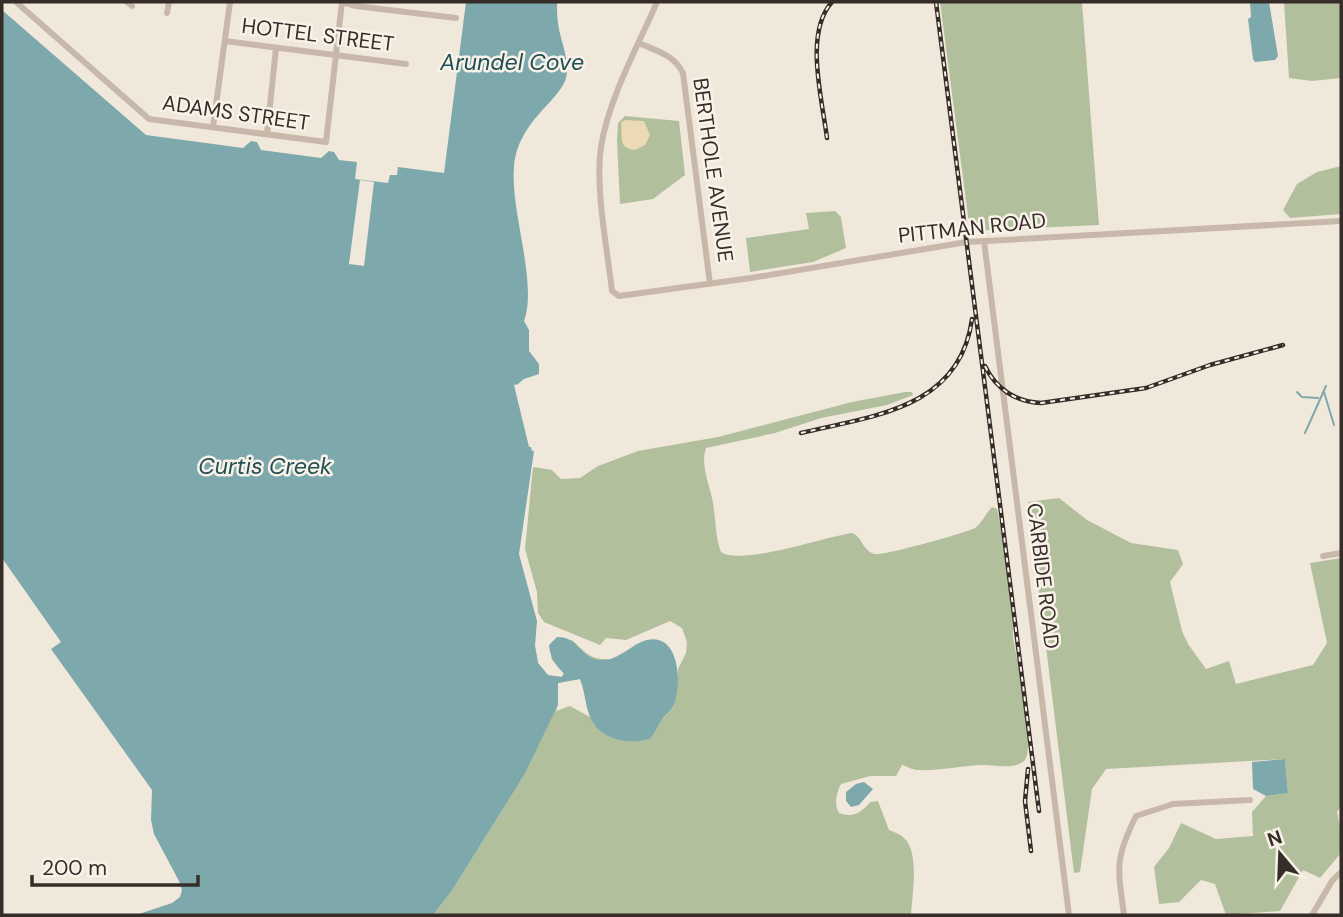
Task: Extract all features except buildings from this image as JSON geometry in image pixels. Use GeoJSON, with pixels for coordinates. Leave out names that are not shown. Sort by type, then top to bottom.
{"type":"FeatureCollection","features":[{"type":"Feature","properties":{"kind":"street","name":"ADAMS STREET"},"geometry":{"type":"LineString","coordinates":[[16,2],[149,119],[326,142],[336,57]]}},
{"type":"Feature","properties":{"kind":"street"},"geometry":{"type":"LineString","coordinates":[[167,13],[169,2]]}},
{"type":"Feature","properties":{"kind":"street"},"geometry":{"type":"LineString","coordinates":[[213,127],[230,2]]}},
{"type":"Feature","properties":{"kind":"street"},"geometry":{"type":"LineString","coordinates":[[336,57],[342,2],[456,18]]}},
{"type":"Feature","properties":{"kind":"street"},"geometry":{"type":"LineString","coordinates":[[639,43],[657,2]]}},
{"type":"Feature","properties":{"kind":"street","name":"HOTTEL STREET"},"geometry":{"type":"LineString","coordinates":[[225,41],[406,64]]}},
{"type":"Feature","properties":{"kind":"street","name":"BERTHOLE AVENUE"},"geometry":{"type":"LineString","coordinates":[[639,43],[670,56],[683,73],[710,284]]}},
{"type":"Feature","properties":{"kind":"street","name":"PITTMAN ROAD"},"geometry":{"type":"LineString","coordinates":[[639,43],[610,111],[601,149],[601,185],[611,291],[619,296],[984,241],[1341,221]]}},
{"type":"Feature","properties":{"kind":"street"},"geometry":{"type":"LineString","coordinates":[[267,134],[276,48]]}},
{"type":"Feature","properties":{"kind":"street","name":"CARBIDE ROAD"},"geometry":{"type":"LineString","coordinates":[[984,241],[1069,915]]}},
{"type":"Feature","properties":{"kind":"street"},"geometry":{"type":"LineString","coordinates":[[1324,556],[1341,552]]}},
{"type":"Feature","properties":{"kind":"street"},"geometry":{"type":"LineString","coordinates":[[1124,915],[1118,863],[1124,841],[1136,816],[1172,804],[1250,800]]}},
{"type":"Feature","properties":{"kind":"street"},"geometry":{"type":"LineString","coordinates":[[1312,915],[1332,881],[1341,872]]}},
{"type":"Feature","properties":{"kind":"green space"},"geometry":{"type":"Polygon","coordinates":[[[940,2],[1082,2],[1099,225],[970,231],[940,2]]]}},
{"type":"Feature","properties":{"kind":"green space"},"geometry":{"type":"Polygon","coordinates":[[[1284,2],[1341,2],[1341,78],[1312,81],[1289,78],[1284,2]]]}},
{"type":"Feature","properties":{"kind":"green space"},"geometry":{"type":"Polygon","coordinates":[[[625,116],[679,121],[685,175],[653,199],[620,204],[618,123],[625,116]]]}},
{"type":"Feature","properties":{"kind":"green space"},"geometry":{"type":"Polygon","coordinates":[[[1341,166],[1341,214],[1290,218],[1283,210],[1297,184],[1317,172],[1341,166]]]}},
{"type":"Feature","properties":{"kind":"green space"},"geometry":{"type":"Polygon","coordinates":[[[835,211],[841,217],[846,248],[813,262],[750,272],[746,238],[809,229],[806,213],[835,211]]]}},
{"type":"Feature","properties":{"kind":"green space"},"geometry":{"type":"Polygon","coordinates":[[[912,392],[913,395],[887,405],[821,418],[775,433],[706,448],[704,462],[719,546],[721,552],[732,555],[764,553],[852,533],[871,552],[881,554],[968,531],[977,526],[992,507],[997,509],[1027,724],[1027,755],[1023,762],[1008,766],[981,765],[915,770],[902,765],[896,776],[870,776],[841,784],[837,795],[837,810],[848,815],[856,814],[870,802],[878,801],[889,830],[897,833],[909,845],[914,864],[911,915],[433,915],[451,892],[523,777],[535,646],[538,663],[548,676],[561,677],[564,674],[552,660],[549,645],[572,640],[592,656],[608,659],[585,690],[580,679],[558,683],[556,711],[570,706],[590,717],[594,725],[663,718],[673,708],[678,669],[686,653],[687,642],[682,628],[670,621],[626,640],[606,638],[600,645],[544,622],[538,613],[537,592],[525,549],[533,467],[552,470],[561,479],[580,478],[598,466],[638,451],[718,437],[852,402],[912,392]]]}},
{"type":"Feature","properties":{"kind":"green space"},"geometry":{"type":"Polygon","coordinates":[[[1059,498],[1087,520],[1131,543],[1178,550],[1183,564],[1170,582],[1182,631],[1206,669],[1229,661],[1236,684],[1313,665],[1327,643],[1310,563],[1341,558],[1341,806],[1337,812],[1341,830],[1341,853],[1320,878],[1303,870],[1280,911],[1226,915],[1215,884],[1201,880],[1179,902],[1159,904],[1154,867],[1169,848],[1181,823],[1216,839],[1253,836],[1252,812],[1266,796],[1288,793],[1285,759],[1106,769],[1092,789],[1080,872],[1074,873],[1028,502],[1059,498]]]}},
{"type":"Feature","properties":{"kind":"sand"},"geometry":{"type":"Polygon","coordinates":[[[624,120],[644,121],[650,135],[645,145],[635,150],[625,147],[621,123],[624,120]]]}},
{"type":"Feature","properties":{"kind":"water","name":"Curtis Creek"},"geometry":{"type":"Polygon","coordinates":[[[466,2],[557,2],[558,23],[567,67],[565,81],[558,93],[526,132],[518,148],[514,167],[516,204],[528,287],[524,321],[529,330],[529,351],[539,364],[539,374],[518,384],[534,451],[519,554],[537,621],[535,646],[538,663],[548,675],[562,677],[564,673],[550,653],[549,645],[557,637],[570,640],[587,655],[598,660],[612,659],[647,640],[658,640],[667,645],[676,663],[678,687],[673,707],[651,738],[625,741],[608,736],[594,725],[580,679],[558,683],[558,705],[523,777],[451,892],[433,915],[136,915],[172,903],[180,897],[182,890],[154,834],[151,820],[152,790],[51,649],[61,642],[2,558],[2,10],[146,135],[243,148],[251,141],[257,142],[261,150],[321,158],[329,151],[334,152],[339,160],[357,162],[355,179],[388,183],[390,175],[397,175],[398,167],[444,173],[466,2]]]}},
{"type":"Feature","properties":{"kind":"water"},"geometry":{"type":"Polygon","coordinates":[[[1250,2],[1269,2],[1278,56],[1275,60],[1255,62],[1253,59],[1248,19],[1251,17],[1250,2]]]}},
{"type":"Feature","properties":{"kind":"water"},"geometry":{"type":"Polygon","coordinates":[[[1285,759],[1288,793],[1266,796],[1253,789],[1252,762],[1285,759]]]}},
{"type":"Feature","properties":{"kind":"water"},"geometry":{"type":"Polygon","coordinates":[[[864,782],[873,789],[859,805],[851,807],[846,801],[846,792],[856,784],[864,782]]]}},
{"type":"Feature","properties":{"kind":"pier"},"geometry":{"type":"Polygon","coordinates":[[[360,180],[374,182],[364,266],[349,264],[360,180]]]}},
{"type":"Feature","properties":{"kind":"pier"},"geometry":{"type":"Polygon","coordinates":[[[524,383],[522,385],[537,450],[532,451],[514,385],[524,383]]]}},
{"type":"Feature","properties":{"kind":"waterway"},"geometry":{"type":"LineString","coordinates":[[1305,433],[1326,386]]}},
{"type":"Feature","properties":{"kind":"waterway"},"geometry":{"type":"LineString","coordinates":[[1297,392],[1302,397],[1318,398]]}},
{"type":"Feature","properties":{"kind":"waterway"},"geometry":{"type":"LineString","coordinates":[[1324,392],[1334,425]]}},
{"type":"Feature","properties":{"kind":"railway"},"geometry":{"type":"LineString","coordinates":[[827,138],[819,86],[817,48],[824,15],[832,2]]}},
{"type":"Feature","properties":{"kind":"railway"},"geometry":{"type":"LineString","coordinates":[[936,2],[1039,811]]}},
{"type":"Feature","properties":{"kind":"railway"},"geometry":{"type":"LineString","coordinates":[[801,433],[883,413],[909,403],[931,390],[950,372],[964,349],[972,319]]}},
{"type":"Feature","properties":{"kind":"railway"},"geometry":{"type":"LineString","coordinates":[[985,366],[995,381],[1008,393],[1023,400],[1041,403],[1146,388],[1210,365],[1283,345]]}},
{"type":"Feature","properties":{"kind":"railway"},"geometry":{"type":"LineString","coordinates":[[1028,769],[1025,801],[1031,851]]}},
{"type":"Feature","properties":{"kind":"water label","name":"Arundel Cove"},"geometry":{"type":"Point","coordinates":[512,62]}}]}
